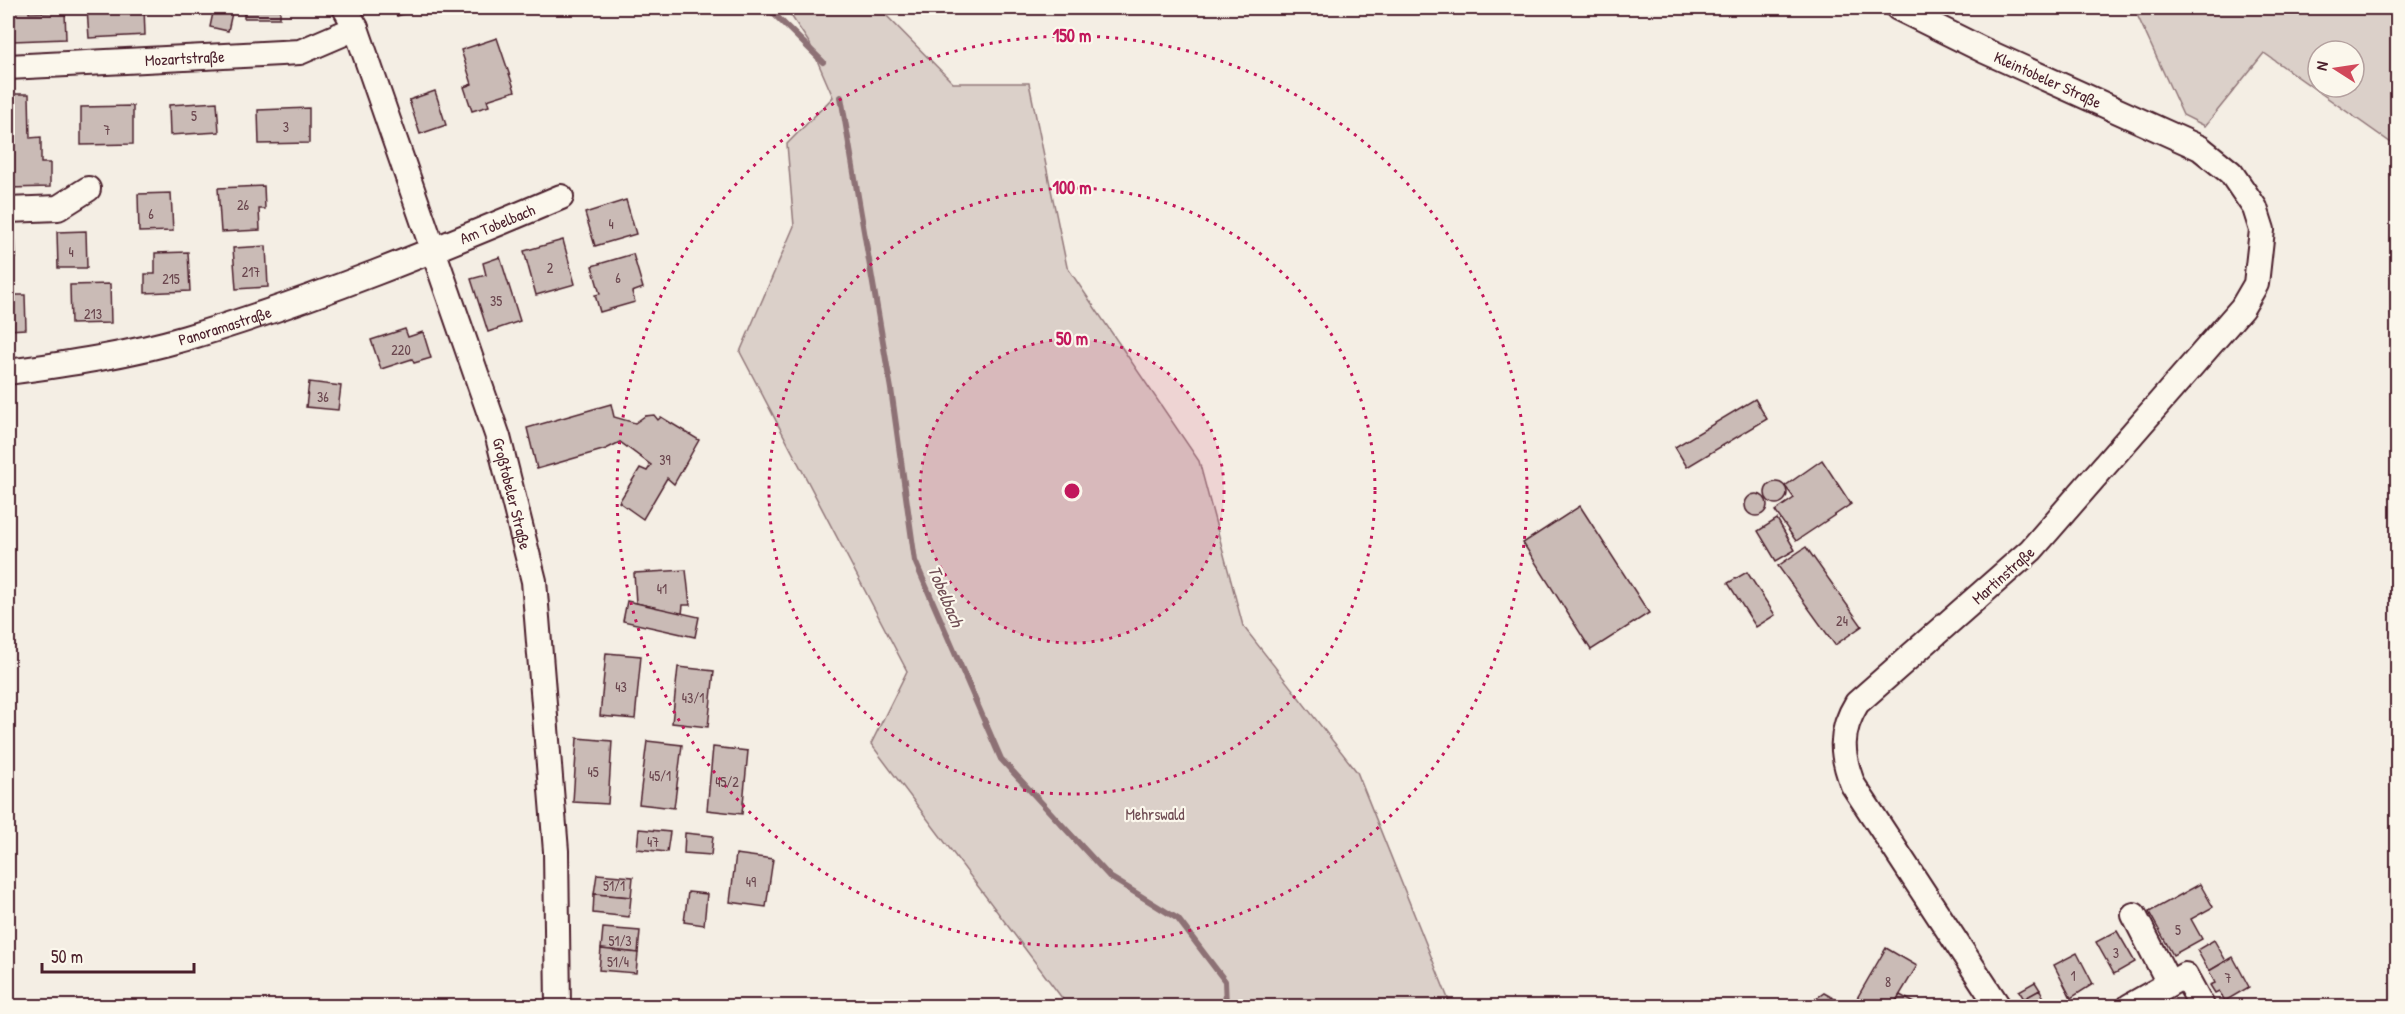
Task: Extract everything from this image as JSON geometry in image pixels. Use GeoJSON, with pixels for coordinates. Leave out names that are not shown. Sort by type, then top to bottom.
{"type":"FeatureCollection","features":[{"type":"Feature","properties":{"kind":"street","name":"Kleintobeler Straße"},"geometry":{"type":"LineString","coordinates":[[1898,8],[1985,51],[2200,148]]}},
{"type":"Feature","properties":{"kind":"street","name":"Mozartstraße"},"geometry":{"type":"LineString","coordinates":[[8,67],[300,52],[351,18]]}},
{"type":"Feature","properties":{"kind":"street","name":"Großtobeler Straße"},"geometry":{"type":"LineString","coordinates":[[351,18],[498,437],[534,581],[556,851],[558,1006]]}},
{"type":"Feature","properties":{"kind":"street","name":"Martinstraße"},"geometry":{"type":"LineString","coordinates":[[1998,1006],[1853,785],[1845,765],[1842,746],[1844,730],[1857,704],[2031,550],[2242,308],[2256,284],[2262,230],[2247,193],[2231,173],[2200,148]]}},
{"type":"Feature","properties":{"kind":"street"},"geometry":{"type":"LineString","coordinates":[[8,210],[58,208],[88,189]]}},
{"type":"Feature","properties":{"kind":"street","name":"Am Tobelbach"},"geometry":{"type":"LineString","coordinates":[[433,251],[561,197]]}},
{"type":"Feature","properties":{"kind":"street","name":"Panoramastraße"},"geometry":{"type":"LineString","coordinates":[[8,372],[73,363],[184,338],[316,296],[433,251]]}},
{"type":"Feature","properties":{"kind":"street"},"geometry":{"type":"LineString","coordinates":[[2134,915],[2169,983]]}},
{"type":"Feature","properties":{"kind":"street"},"geometry":{"type":"LineString","coordinates":[[2130,1006],[2185,975],[2202,1006]]}},
{"type":"Feature","properties":{"kind":"green space","name":"Mehrswald"},"geometry":{"type":"Polygon","coordinates":[[[786,8],[879,8],[953,83],[1029,83],[1067,267],[1199,461],[1243,626],[1357,772],[1451,1006],[1061,1006],[1062,998],[871,744],[907,671],[740,352],[794,226],[787,144],[833,97],[810,44],[786,8]]]}},
{"type":"Feature","properties":{"kind":"green space"},"geometry":{"type":"Polygon","coordinates":[[[2134,8],[2397,8],[2397,147],[2329,99],[2366,99],[2366,39],[2306,39],[2306,83],[2264,53],[2205,126],[2183,115],[2134,8]]]}},
{"type":"Feature","properties":{"kind":"building"},"geometry":{"type":"Polygon","coordinates":[[[12,8],[29,8],[29,13],[65,12],[66,39],[13,41],[12,8]]]}},
{"type":"Feature","properties":{"kind":"building"},"geometry":{"type":"Polygon","coordinates":[[[87,8],[144,8],[145,35],[89,38],[87,8]]]}},
{"type":"Feature","properties":{"kind":"building"},"geometry":{"type":"Polygon","coordinates":[[[214,8],[233,8],[228,31],[210,27],[214,8]]]}},
{"type":"Feature","properties":{"kind":"building"},"geometry":{"type":"Polygon","coordinates":[[[244,8],[280,8],[280,18],[244,18],[244,8]]]}},
{"type":"Feature","properties":{"kind":"building"},"geometry":{"type":"Polygon","coordinates":[[[394,8],[423,8],[397,16],[394,8]]]}},
{"type":"Feature","properties":{"kind":"building"},"geometry":{"type":"Polygon","coordinates":[[[497,38],[515,91],[487,100],[489,106],[472,111],[464,87],[472,84],[461,50],[497,38]]]}},
{"type":"Feature","properties":{"kind":"building"},"geometry":{"type":"Polygon","coordinates":[[[435,91],[446,125],[420,134],[409,100],[435,91]]]}},
{"type":"Feature","properties":{"kind":"building"},"geometry":{"type":"Polygon","coordinates":[[[8,94],[29,94],[30,138],[41,137],[41,163],[50,163],[50,187],[8,188],[8,94]]]}},
{"type":"Feature","properties":{"kind":"building"},"geometry":{"type":"Polygon","coordinates":[[[217,102],[219,132],[170,135],[169,105],[217,102]]]}},
{"type":"Feature","properties":{"kind":"building"},"geometry":{"type":"Polygon","coordinates":[[[133,106],[133,144],[81,145],[81,107],[133,106]]]}},
{"type":"Feature","properties":{"kind":"building"},"geometry":{"type":"Polygon","coordinates":[[[309,108],[309,143],[259,144],[258,110],[309,108]]]}},
{"type":"Feature","properties":{"kind":"building"},"geometry":{"type":"Polygon","coordinates":[[[264,186],[265,209],[259,209],[260,230],[221,232],[218,188],[264,186]]]}},
{"type":"Feature","properties":{"kind":"building"},"geometry":{"type":"Polygon","coordinates":[[[171,193],[173,231],[139,232],[138,194],[171,193]]]}},
{"type":"Feature","properties":{"kind":"building"},"geometry":{"type":"Polygon","coordinates":[[[626,200],[636,234],[595,246],[585,213],[626,200]]]}},
{"type":"Feature","properties":{"kind":"building"},"geometry":{"type":"Polygon","coordinates":[[[86,231],[87,268],[58,268],[57,232],[86,231]]]}},
{"type":"Feature","properties":{"kind":"building"},"geometry":{"type":"Polygon","coordinates":[[[8,232],[15,232],[16,258],[8,258],[8,232]]]}},
{"type":"Feature","properties":{"kind":"building"},"geometry":{"type":"Polygon","coordinates":[[[563,240],[575,284],[536,295],[524,251],[563,240]]]}},
{"type":"Feature","properties":{"kind":"building"},"geometry":{"type":"Polygon","coordinates":[[[266,246],[268,287],[236,289],[233,248],[266,246]]]}},
{"type":"Feature","properties":{"kind":"building"},"geometry":{"type":"Polygon","coordinates":[[[188,252],[190,291],[145,293],[145,274],[155,274],[155,253],[188,252]]]}},
{"type":"Feature","properties":{"kind":"building"},"geometry":{"type":"Polygon","coordinates":[[[633,254],[643,288],[632,292],[635,302],[600,312],[595,295],[600,294],[592,266],[633,254]]]}},
{"type":"Feature","properties":{"kind":"building"},"geometry":{"type":"Polygon","coordinates":[[[500,257],[520,321],[488,332],[471,279],[486,275],[483,263],[500,257]]]}},
{"type":"Feature","properties":{"kind":"building"},"geometry":{"type":"Polygon","coordinates":[[[110,284],[111,323],[71,324],[70,285],[110,284]]]}},
{"type":"Feature","properties":{"kind":"building"},"geometry":{"type":"Polygon","coordinates":[[[8,295],[25,295],[26,329],[8,330],[8,295]]]}},
{"type":"Feature","properties":{"kind":"building"},"geometry":{"type":"Polygon","coordinates":[[[405,329],[408,337],[423,332],[431,358],[414,363],[412,359],[381,369],[371,340],[405,329]]]}},
{"type":"Feature","properties":{"kind":"building"},"geometry":{"type":"Polygon","coordinates":[[[309,382],[341,386],[338,410],[306,407],[309,382]]]}},
{"type":"Feature","properties":{"kind":"building"},"geometry":{"type":"Polygon","coordinates":[[[1755,399],[1767,419],[1687,467],[1675,447],[1755,399]]]}},
{"type":"Feature","properties":{"kind":"building"},"geometry":{"type":"Polygon","coordinates":[[[611,404],[614,417],[635,423],[645,416],[654,415],[658,420],[661,417],[699,440],[674,484],[667,478],[643,519],[619,502],[640,468],[647,471],[651,465],[620,442],[606,449],[537,469],[527,428],[611,404]]]}},
{"type":"Feature","properties":{"kind":"building"},"geometry":{"type":"Polygon","coordinates":[[[1822,460],[1851,504],[1796,541],[1775,511],[1794,498],[1785,486],[1822,460]]]}},
{"type":"Feature","properties":{"kind":"building"},"geometry":{"type":"Polygon","coordinates":[[[1776,482],[1784,485],[1787,493],[1784,501],[1776,504],[1768,501],[1765,493],[1768,485],[1776,482]]]}},
{"type":"Feature","properties":{"kind":"building"},"geometry":{"type":"Polygon","coordinates":[[[1756,494],[1764,497],[1767,505],[1764,513],[1756,516],[1748,513],[1745,505],[1748,497],[1756,494]]]}},
{"type":"Feature","properties":{"kind":"building"},"geometry":{"type":"Polygon","coordinates":[[[1580,506],[1649,613],[1591,650],[1523,543],[1580,506]]]}},
{"type":"Feature","properties":{"kind":"building"},"geometry":{"type":"Polygon","coordinates":[[[1777,519],[1795,550],[1776,561],[1758,531],[1777,519]]]}},
{"type":"Feature","properties":{"kind":"building"},"geometry":{"type":"Polygon","coordinates":[[[1806,547],[1862,626],[1835,645],[1778,566],[1806,547]]]}},
{"type":"Feature","properties":{"kind":"building"},"geometry":{"type":"Polygon","coordinates":[[[686,570],[690,605],[683,605],[682,614],[636,603],[634,573],[686,570]]]}},
{"type":"Feature","properties":{"kind":"building"},"geometry":{"type":"Polygon","coordinates":[[[1747,572],[1775,615],[1756,627],[1728,583],[1747,572]]]}},
{"type":"Feature","properties":{"kind":"building"},"geometry":{"type":"Polygon","coordinates":[[[627,601],[699,617],[695,637],[623,621],[627,601]]]}},
{"type":"Feature","properties":{"kind":"building"},"geometry":{"type":"Polygon","coordinates":[[[606,653],[641,656],[635,719],[600,716],[606,653]]]}},
{"type":"Feature","properties":{"kind":"building"},"geometry":{"type":"Polygon","coordinates":[[[678,667],[714,671],[708,727],[672,723],[678,667]]]}},
{"type":"Feature","properties":{"kind":"building"},"geometry":{"type":"Polygon","coordinates":[[[577,738],[612,741],[608,804],[573,802],[577,738]]]}},
{"type":"Feature","properties":{"kind":"building"},"geometry":{"type":"Polygon","coordinates":[[[647,741],[682,745],[674,808],[639,804],[647,741]]]}},
{"type":"Feature","properties":{"kind":"building"},"geometry":{"type":"Polygon","coordinates":[[[713,747],[748,751],[742,814],[707,810],[713,747]]]}},
{"type":"Feature","properties":{"kind":"building"},"geometry":{"type":"Polygon","coordinates":[[[639,829],[670,832],[667,852],[637,849],[639,829]]]}},
{"type":"Feature","properties":{"kind":"building"},"geometry":{"type":"Polygon","coordinates":[[[685,833],[713,836],[711,855],[684,853],[685,833]]]}},
{"type":"Feature","properties":{"kind":"building"},"geometry":{"type":"Polygon","coordinates":[[[736,854],[773,859],[766,907],[730,902],[736,854]]]}},
{"type":"Feature","properties":{"kind":"building"},"geometry":{"type":"Polygon","coordinates":[[[597,874],[633,877],[631,897],[594,894],[597,874]]]}},
{"type":"Feature","properties":{"kind":"building"},"geometry":{"type":"Polygon","coordinates":[[[2200,884],[2213,907],[2191,919],[2202,939],[2173,955],[2149,912],[2200,884]]]}},
{"type":"Feature","properties":{"kind":"building"},"geometry":{"type":"Polygon","coordinates":[[[688,892],[707,894],[704,925],[684,922],[688,892]]]}},
{"type":"Feature","properties":{"kind":"building"},"geometry":{"type":"Polygon","coordinates":[[[594,894],[631,897],[629,917],[593,913],[594,894]]]}},
{"type":"Feature","properties":{"kind":"building"},"geometry":{"type":"Polygon","coordinates":[[[603,928],[640,931],[638,953],[601,949],[603,928]]]}},
{"type":"Feature","properties":{"kind":"building"},"geometry":{"type":"Polygon","coordinates":[[[2117,931],[2135,962],[2114,974],[2096,942],[2117,931]]]}},
{"type":"Feature","properties":{"kind":"building"},"geometry":{"type":"Polygon","coordinates":[[[2214,940],[2226,961],[2209,971],[2197,950],[2214,940]]]}},
{"type":"Feature","properties":{"kind":"building"},"geometry":{"type":"Polygon","coordinates":[[[1886,948],[1917,966],[1893,1006],[1867,1006],[1856,1000],[1886,948]]]}},
{"type":"Feature","properties":{"kind":"building"},"geometry":{"type":"Polygon","coordinates":[[[601,949],[638,953],[636,973],[599,970],[601,949]]]}},
{"type":"Feature","properties":{"kind":"building"},"geometry":{"type":"Polygon","coordinates":[[[2077,953],[2093,984],[2071,998],[2054,965],[2077,953]]]}},
{"type":"Feature","properties":{"kind":"building"},"geometry":{"type":"Polygon","coordinates":[[[2233,957],[2249,987],[2225,1001],[2219,991],[2215,993],[2210,985],[2215,983],[2209,971],[2233,957]]]}},
{"type":"Feature","properties":{"kind":"building"},"geometry":{"type":"Polygon","coordinates":[[[2035,982],[2040,990],[2024,999],[2019,991],[2035,982]]]}},
{"type":"Feature","properties":{"kind":"building"},"geometry":{"type":"Polygon","coordinates":[[[2040,990],[2048,1006],[2020,1006],[2018,1002],[2040,990]]]}},
{"type":"Feature","properties":{"kind":"building"},"geometry":{"type":"Polygon","coordinates":[[[1824,993],[1840,1002],[1837,1006],[1826,1006],[1814,1000],[1824,993]]]}},
{"type":"Feature","properties":{"kind":"building"},"geometry":{"type":"Polygon","coordinates":[[[1900,995],[1920,1006],[1893,1006],[1900,995]]]}},
{"type":"Feature","properties":{"kind":"waterway","name":"Tobelbach"},"geometry":{"type":"LineString","coordinates":[[768,8],[823,62]]}},
{"type":"Feature","properties":{"kind":"waterway","name":"Tobelbach"},"geometry":{"type":"LineString","coordinates":[[841,97],[891,389],[915,561],[1001,759],[1110,877],[1178,919],[1225,981],[1226,1006]]}}]}
